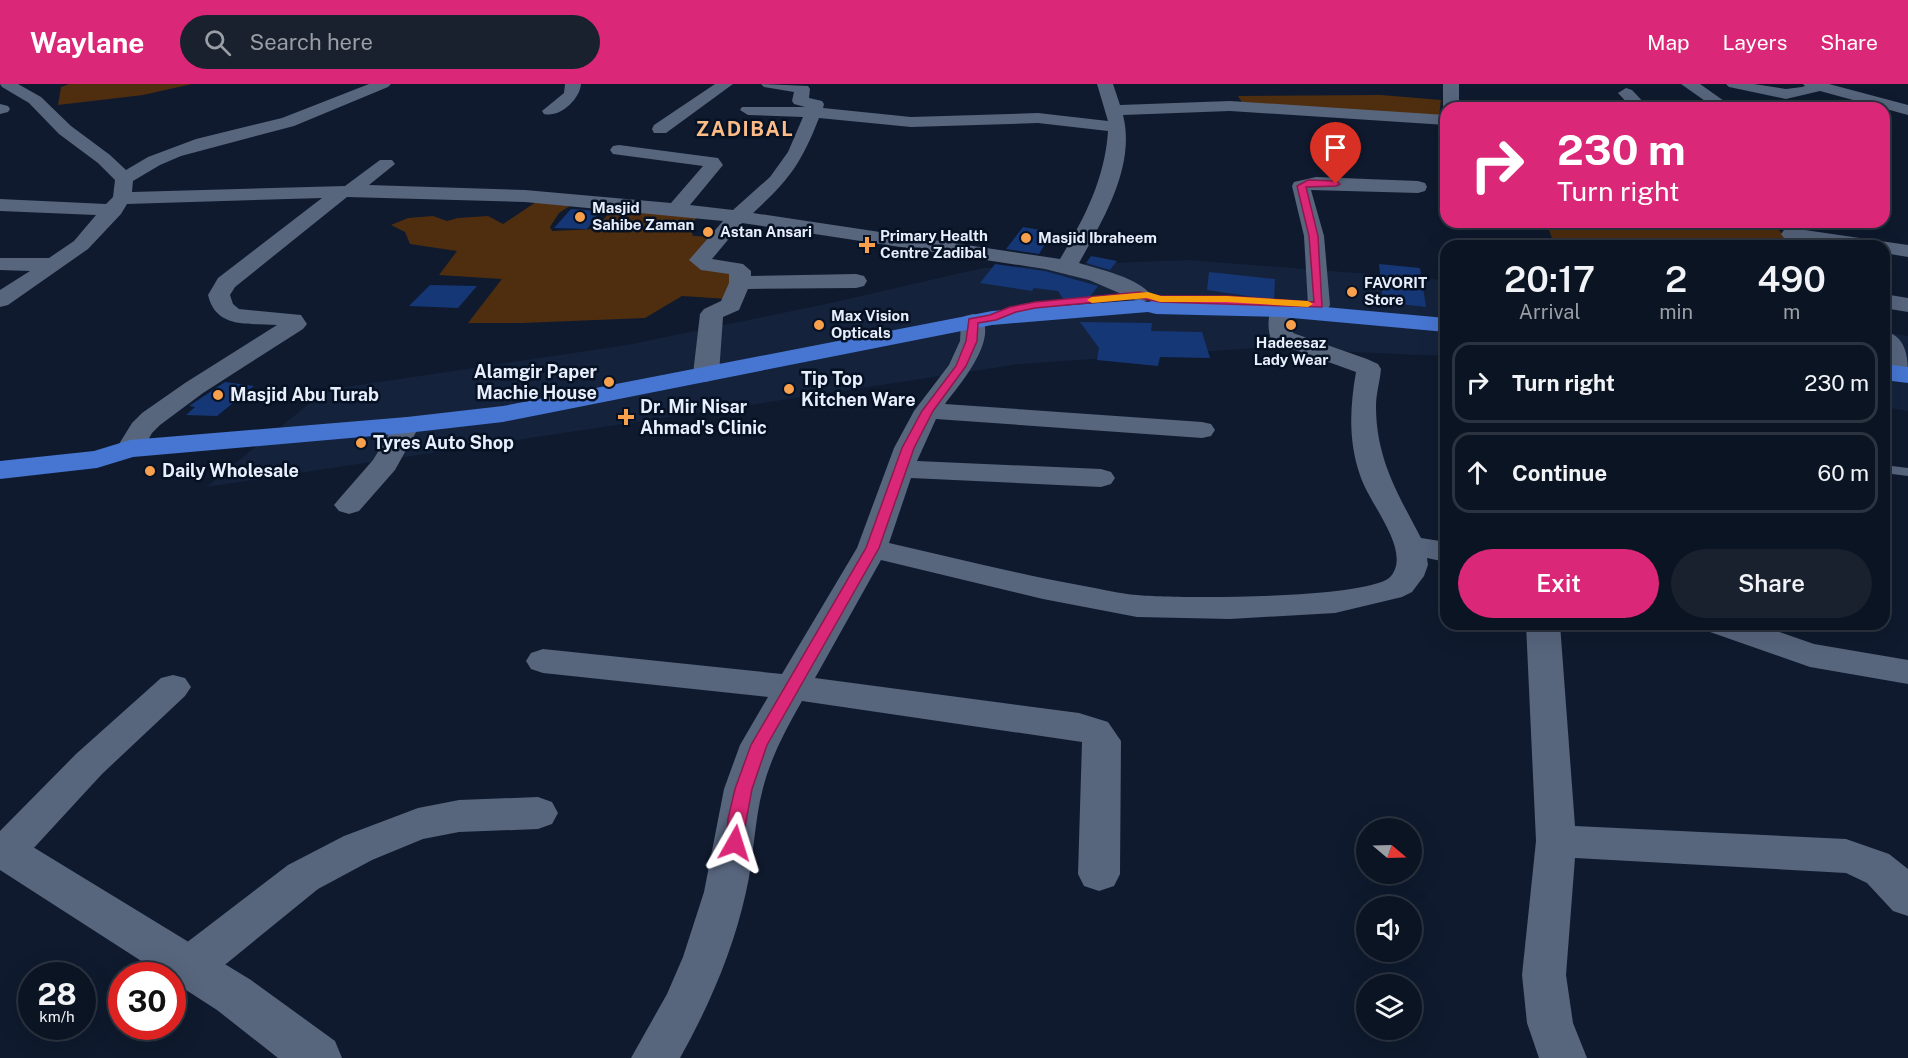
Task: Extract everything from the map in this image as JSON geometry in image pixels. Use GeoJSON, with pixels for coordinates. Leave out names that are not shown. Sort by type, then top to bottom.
{"type":"FeatureCollection","features":[{"type":"Feature","properties":{"kind":"highway"},"geometry":{"type":"LineString","coordinates":[[0,470],[97,459],[130,449],[407,425],[503,414],[983,320],[1146,301],[1227,299],[1440,316]]}},
{"type":"Feature","properties":{"kind":"highway"},"geometry":{"type":"LineString","coordinates":[[1146,301],[1440,324]]}},
{"type":"Feature","properties":{"kind":"highway"},"geometry":{"type":"LineString","coordinates":[[1890,373],[1908,375]]}},
{"type":"Feature","properties":{"kind":"highway"},"geometry":{"type":"LineString","coordinates":[[1890,379],[1908,381]]}},
{"type":"Feature","properties":{"kind":"highway"},"geometry":{"type":"LineString","coordinates":[[0,457],[109,445],[130,449]]}},
{"type":"Feature","properties":{"kind":"street"},"geometry":{"type":"LineString","coordinates":[[7,84],[35,100],[65,130],[104,159],[120,195]]}},
{"type":"Feature","properties":{"kind":"street"},"geometry":{"type":"LineString","coordinates":[[0,300],[54,266],[81,245],[120,195],[154,161],[202,143],[288,122],[383,84]]}},
{"type":"Feature","properties":{"kind":"street"},"geometry":{"type":"LineString","coordinates":[[550,111],[571,95],[574,85],[593,84]]}},
{"type":"Feature","properties":{"kind":"street"},"geometry":{"type":"LineString","coordinates":[[660,129],[725,84]]}},
{"type":"Feature","properties":{"kind":"street"},"geometry":{"type":"LineString","coordinates":[[706,374],[712,314],[731,305],[740,284],[739,269],[705,264],[700,260],[736,218],[777,181],[797,152],[816,104],[799,99],[802,89],[769,84]]}},
{"type":"Feature","properties":{"kind":"street"},"geometry":{"type":"LineString","coordinates":[[1065,267],[1094,217],[1106,189],[1116,143],[1115,119],[1105,84]]}},
{"type":"Feature","properties":{"kind":"street"},"geometry":{"type":"LineString","coordinates":[[1689,84],[1717,102]]}},
{"type":"Feature","properties":{"kind":"street"},"geometry":{"type":"LineString","coordinates":[[1734,84],[1790,95],[1804,94],[1814,86],[1877,102]]}},
{"type":"Feature","properties":{"kind":"street"},"geometry":{"type":"LineString","coordinates":[[336,86],[365,90]]}},
{"type":"Feature","properties":{"kind":"street"},"geometry":{"type":"LineString","coordinates":[[1230,106],[1226,97],[1229,95],[1279,93]]}},
{"type":"Feature","properties":{"kind":"street"},"geometry":{"type":"LineString","coordinates":[[1626,93],[1635,102]]}},
{"type":"Feature","properties":{"kind":"street"},"geometry":{"type":"LineString","coordinates":[[1,109],[35,100]]}},
{"type":"Feature","properties":{"kind":"street"},"geometry":{"type":"LineString","coordinates":[[1890,105],[1908,110]]}},
{"type":"Feature","properties":{"kind":"street"},"geometry":{"type":"LineString","coordinates":[[748,110],[813,112],[911,122],[1026,118],[1115,119],[1230,106],[1440,120]]}},
{"type":"Feature","properties":{"kind":"street"},"geometry":{"type":"LineString","coordinates":[[619,150],[712,162],[714,165],[675,210]]}},
{"type":"Feature","properties":{"kind":"street"},"geometry":{"type":"LineString","coordinates":[[130,449],[141,429],[151,419],[194,388],[295,324],[293,320],[233,315],[222,307],[219,295],[226,283],[345,192],[386,164]]}},
{"type":"Feature","properties":{"kind":"street"},"geometry":{"type":"LineString","coordinates":[[1319,305],[1314,236],[1301,186],[1308,183],[1418,187]]}},
{"type":"Feature","properties":{"kind":"street"},"geometry":{"type":"LineString","coordinates":[[0,205],[120,195],[198,199],[345,192],[544,197],[736,218],[1065,267],[1113,279],[1146,301]]}},
{"type":"Feature","properties":{"kind":"street"},"geometry":{"type":"LineString","coordinates":[[1791,234],[1832,240]]}},
{"type":"Feature","properties":{"kind":"street"},"geometry":{"type":"LineString","coordinates":[[1890,248],[1908,251]]}},
{"type":"Feature","properties":{"kind":"street"},"geometry":{"type":"LineString","coordinates":[[0,264],[54,266]]}},
{"type":"Feature","properties":{"kind":"street"},"geometry":{"type":"LineString","coordinates":[[740,284],[856,281]]}},
{"type":"Feature","properties":{"kind":"street"},"geometry":{"type":"LineString","coordinates":[[1890,302],[1908,304]]}},
{"type":"Feature","properties":{"kind":"street"},"geometry":{"type":"LineString","coordinates":[[872,548],[1093,599],[1137,606],[1208,608],[1335,602],[1391,590],[1401,585],[1412,565],[1410,546],[1374,476],[1367,450],[1363,406],[1369,369],[1351,360],[1292,343],[1281,337],[1281,310]]}},
{"type":"Feature","properties":{"kind":"street"},"geometry":{"type":"LineString","coordinates":[[655,1058],[684,1007],[705,957],[725,892],[743,789],[759,745],[872,548],[900,469],[927,411],[961,366],[983,320]]}},
{"type":"Feature","properties":{"kind":"street"},"geometry":{"type":"LineString","coordinates":[[1890,346],[1908,368]]}},
{"type":"Feature","properties":{"kind":"street"},"geometry":{"type":"LineString","coordinates":[[927,411],[1202,430]]}},
{"type":"Feature","properties":{"kind":"street"},"geometry":{"type":"LineString","coordinates":[[349,505],[385,464],[407,425]]}},
{"type":"Feature","properties":{"kind":"street"},"geometry":{"type":"LineString","coordinates":[[900,469],[1101,478]]}},
{"type":"Feature","properties":{"kind":"street"},"geometry":{"type":"LineString","coordinates":[[1410,546],[1440,551]]}},
{"type":"Feature","properties":{"kind":"street"},"geometry":{"type":"LineString","coordinates":[[1543,630],[1556,841],[1544,975],[1550,1023],[1563,1058]]}},
{"type":"Feature","properties":{"kind":"street"},"geometry":{"type":"LineString","coordinates":[[1739,630],[1810,655],[1908,672]]}},
{"type":"Feature","properties":{"kind":"street"},"geometry":{"type":"LineString","coordinates":[[543,661],[791,687],[1079,726],[1095,732],[1102,741],[1099,874]]}},
{"type":"Feature","properties":{"kind":"street"},"geometry":{"type":"LineString","coordinates":[[173,687],[89,764],[3,849],[234,995],[317,1058]]}},
{"type":"Feature","properties":{"kind":"street"},"geometry":{"type":"LineString","coordinates":[[189,967],[303,877],[358,848],[428,822],[459,816],[538,813]]}},
{"type":"Feature","properties":{"kind":"street"},"geometry":{"type":"LineString","coordinates":[[1556,841],[1846,856],[1867,861],[1886,873],[1908,898]]}},
{"type":"Feature","properties":{"kind":"lane"},"geometry":{"type":"LineString","coordinates":[[1890,470],[1908,472]]}},
{"type":"Feature","properties":{"kind":"shaded area"},"geometry":{"type":"Polygon","coordinates":[[[69,84],[192,84],[143,95],[58,105],[61,87],[69,84]]]}},
{"type":"Feature","properties":{"kind":"shaded area"},"geometry":{"type":"Polygon","coordinates":[[[1381,95],[1441,100],[1439,117],[1243,104],[1238,96],[1381,95]]]}},
{"type":"Feature","properties":{"kind":"shaded area"},"geometry":{"type":"Polygon","coordinates":[[[539,200],[576,202],[559,213],[550,227],[552,231],[596,229],[616,204],[698,215],[690,228],[693,236],[715,237],[696,258],[736,272],[728,299],[682,296],[645,318],[468,323],[502,279],[439,275],[457,251],[410,244],[405,232],[391,225],[408,218],[433,216],[447,221],[488,216],[503,224],[539,200]]]}},
{"type":"Feature","properties":{"kind":"shaded area"},"geometry":{"type":"Polygon","coordinates":[[[1548,228],[1777,228],[1788,240],[1553,240],[1548,228]]]}},
{"type":"Feature","properties":{"kind":"shaded area"},"geometry":{"type":"Polygon","coordinates":[[[1188,260],[1440,280],[1440,356],[1256,348],[1020,364],[206,487],[326,390],[627,345],[826,304],[983,268],[1188,260]]]}},
{"type":"Feature","properties":{"kind":"shaded area"},"geometry":{"type":"Polygon","coordinates":[[[1890,333],[1908,336],[1908,411],[1890,408],[1890,333]]]}},
{"type":"Feature","properties":{"kind":"building","name":"Masjid Sahibe Zaman"},"geometry":{"type":"Polygon","coordinates":[[[571,209],[600,211],[587,229],[554,228],[571,209]]]}},
{"type":"Feature","properties":{"kind":"building","name":"Masjid Ibraheem"},"geometry":{"type":"Polygon","coordinates":[[[1023,227],[1052,232],[1039,254],[1006,249],[1023,227]]]}},
{"type":"Feature","properties":{"kind":"building"},"geometry":{"type":"Polygon","coordinates":[[[1091,256],[1117,261],[1110,270],[1086,263],[1091,256]]]}},
{"type":"Feature","properties":{"kind":"building"},"geometry":{"type":"Polygon","coordinates":[[[995,264],[1045,271],[1098,286],[1086,302],[1066,303],[1058,291],[1034,288],[1032,291],[980,283],[995,264]]]}},
{"type":"Feature","properties":{"kind":"building"},"geometry":{"type":"Polygon","coordinates":[[[1379,264],[1420,268],[1426,307],[1383,302],[1379,264]]]}},
{"type":"Feature","properties":{"kind":"building"},"geometry":{"type":"Polygon","coordinates":[[[1209,272],[1275,279],[1274,300],[1207,290],[1209,272]]]}},
{"type":"Feature","properties":{"kind":"building"},"geometry":{"type":"Polygon","coordinates":[[[430,285],[477,286],[458,308],[409,306],[430,285]]]}},
{"type":"Feature","properties":{"kind":"building"},"geometry":{"type":"Polygon","coordinates":[[[1080,322],[1152,323],[1151,331],[1202,332],[1210,358],[1160,357],[1158,366],[1097,360],[1099,348],[1080,322]]]}},
{"type":"Feature","properties":{"kind":"building","name":"Masjid Abu Turab"},"geometry":{"type":"Polygon","coordinates":[[[225,382],[254,386],[217,416],[186,415],[195,407],[189,406],[225,382]]]}},
{"type":"Feature","properties":{"kind":"slow traffic"},"geometry":{"type":"LineString","coordinates":[[1092,300],[1148,295],[1160,299],[1227,299],[1308,304]]}},
{"type":"Feature","properties":{"kind":"place","name":"Masjid Sahibe Zaman"},"geometry":{"type":"Point","coordinates":[580,217]}},
{"type":"Feature","properties":{"kind":"place","name":"Astan Ansari"},"geometry":{"type":"Point","coordinates":[708,232]}},
{"type":"Feature","properties":{"kind":"place","name":"Masjid Ibraheem"},"geometry":{"type":"Point","coordinates":[1026,238]}},
{"type":"Feature","properties":{"kind":"place","name":"Primary Health Centre Zadibal"},"geometry":{"type":"Point","coordinates":[867,245]}},
{"type":"Feature","properties":{"kind":"place","name":"FAVORIT Store"},"geometry":{"type":"Point","coordinates":[1352,292]}},
{"type":"Feature","properties":{"kind":"place","name":"Max Vision Opticals"},"geometry":{"type":"Point","coordinates":[819,325]}},
{"type":"Feature","properties":{"kind":"place","name":"Hadeesaz Lady Wear"},"geometry":{"type":"Point","coordinates":[1291,325]}},
{"type":"Feature","properties":{"kind":"place","name":"Alamgir Paper Machie House"},"geometry":{"type":"Point","coordinates":[609,382]}},
{"type":"Feature","properties":{"kind":"place","name":"Tip Top Kitchen Ware"},"geometry":{"type":"Point","coordinates":[789,389]}},
{"type":"Feature","properties":{"kind":"place","name":"Masjid Abu Turab"},"geometry":{"type":"Point","coordinates":[218,395]}},
{"type":"Feature","properties":{"kind":"place","name":"Dr. Mir Nisar Ahmad's Clinic"},"geometry":{"type":"Point","coordinates":[626,417]}},
{"type":"Feature","properties":{"kind":"place","name":"Tyres Auto Shop"},"geometry":{"type":"Point","coordinates":[361,443]}},
{"type":"Feature","properties":{"kind":"place","name":"Daily Wholesale"},"geometry":{"type":"Point","coordinates":[150,471]}},
{"type":"Feature","properties":{"kind":"district","name":"ZADIBAL"},"geometry":{"type":"Point","coordinates":[745,129]}},
{"type":"Feature","properties":{"kind":"route"},"geometry":{"type":"LineString","coordinates":[[735,843],[736,819],[743,789],[759,745],[872,548],[908,448],[927,411],[961,366],[972,341],[973,321],[992,318],[1013,309],[1035,305],[1140,295],[1155,296],[1160,299],[1227,299],[1319,305],[1314,236],[1301,186],[1304,183],[1336,184]]}}]}
